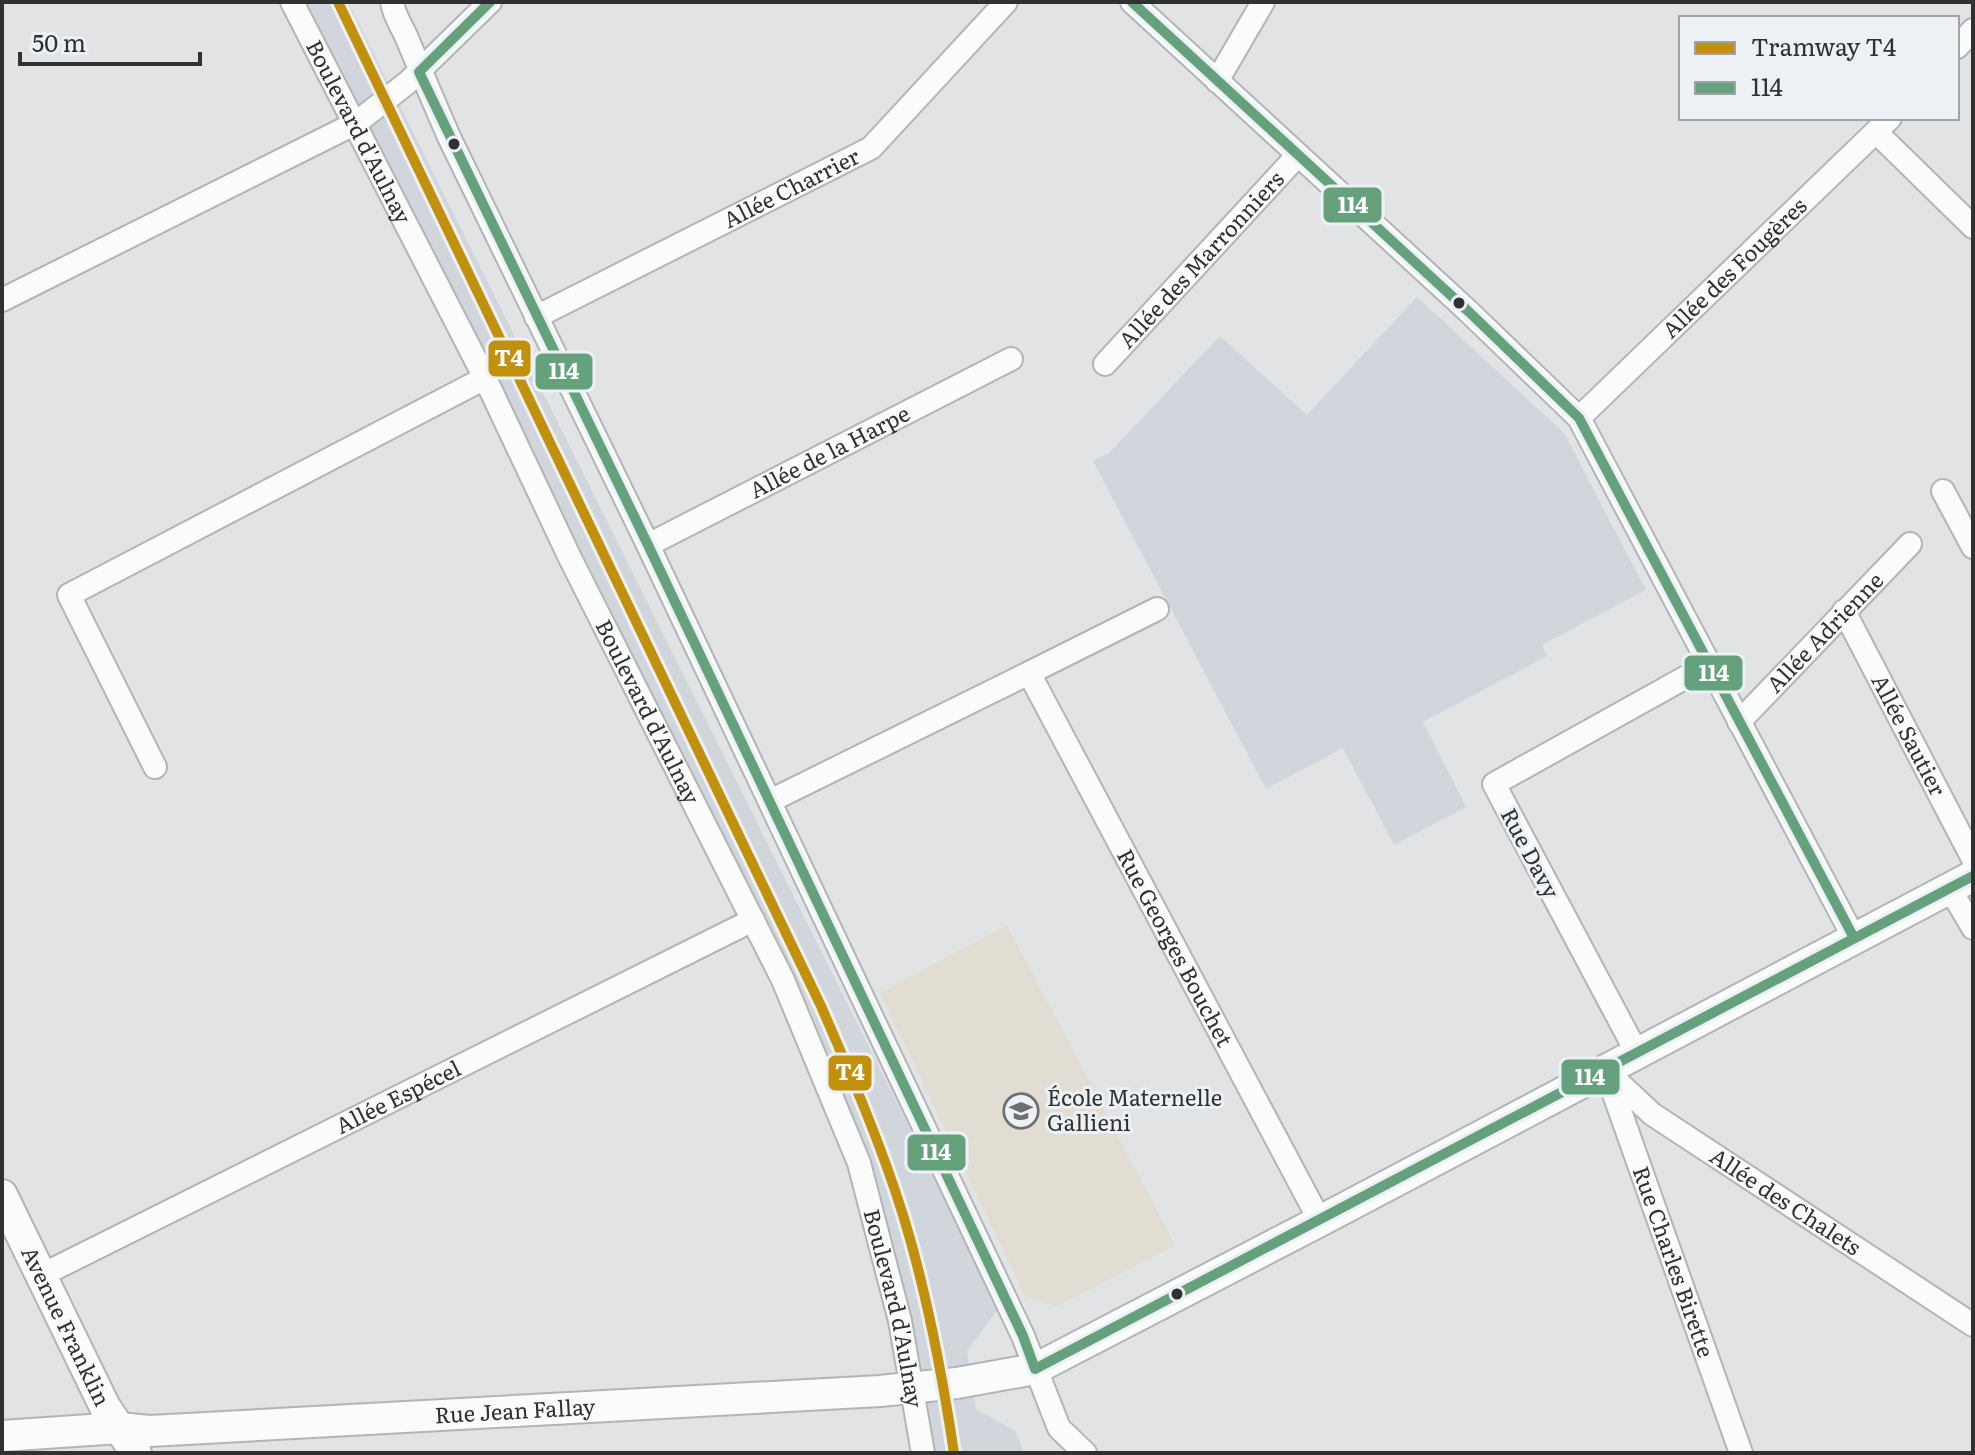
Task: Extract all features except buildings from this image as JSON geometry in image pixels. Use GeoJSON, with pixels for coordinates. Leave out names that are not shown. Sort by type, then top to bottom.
{"type":"FeatureCollection","features":[{"type":"Feature","properties":{"kind":"street","name":"Boulevard d'Aulnay"},"geometry":{"type":"LineString","coordinates":[[292,2],[485,378],[570,558],[783,980],[859,1163],[900,1321],[923,1453]]}},
{"type":"Feature","properties":{"kind":"street"},"geometry":{"type":"LineString","coordinates":[[392,2],[393,12],[408,40],[419,72],[648,545],[1023,1336],[1059,1428],[1074,1449]]}},
{"type":"Feature","properties":{"kind":"street"},"geometry":{"type":"LineString","coordinates":[[2,300],[356,123],[419,72],[490,2]]}},
{"type":"Feature","properties":{"kind":"street","name":"Allée Charrier"},"geometry":{"type":"LineString","coordinates":[[536,317],[871,148],[1006,2]]}},
{"type":"Feature","properties":{"kind":"street"},"geometry":{"type":"LineString","coordinates":[[1132,2],[1468,311],[1579,418],[1854,938]]}},
{"type":"Feature","properties":{"kind":"street"},"geometry":{"type":"LineString","coordinates":[[1217,81],[1263,2]]}},
{"type":"Feature","properties":{"kind":"street"},"geometry":{"type":"LineString","coordinates":[[1959,45],[1973,30]]}},
{"type":"Feature","properties":{"kind":"street"},"geometry":{"type":"LineString","coordinates":[[1883,125],[1973,227]]}},
{"type":"Feature","properties":{"kind":"street","name":"Allée des Fougères"},"geometry":{"type":"LineString","coordinates":[[1579,418],[1883,125]]}},
{"type":"Feature","properties":{"kind":"street","name":"Allée des Marronniers"},"geometry":{"type":"LineString","coordinates":[[1105,364],[1298,155]]}},
{"type":"Feature","properties":{"kind":"street","name":"Allée de la Harpe"},"geometry":{"type":"LineString","coordinates":[[648,545],[1011,359]]}},
{"type":"Feature","properties":{"kind":"street"},"geometry":{"type":"LineString","coordinates":[[155,767],[69,595],[485,378]]}},
{"type":"Feature","properties":{"kind":"street"},"geometry":{"type":"LineString","coordinates":[[1943,491],[1973,547]]}},
{"type":"Feature","properties":{"kind":"street","name":"Allée Adrienne"},"geometry":{"type":"LineString","coordinates":[[1739,722],[1910,544]]}},
{"type":"Feature","properties":{"kind":"street"},"geometry":{"type":"LineString","coordinates":[[770,801],[1157,609]]}},
{"type":"Feature","properties":{"kind":"street","name":"Allée Sautier"},"geometry":{"type":"LineString","coordinates":[[1844,611],[1973,859]]}},
{"type":"Feature","properties":{"kind":"street","name":"Rue Davy"},"geometry":{"type":"LineString","coordinates":[[1637,1053],[1494,784],[1697,671],[1707,662]]}},
{"type":"Feature","properties":{"kind":"street","name":"Rue Georges Bouchet"},"geometry":{"type":"LineString","coordinates":[[1029,673],[1320,1221]]}},
{"type":"Feature","properties":{"kind":"street"},"geometry":{"type":"LineString","coordinates":[[1962,882],[1973,928]]}},
{"type":"Feature","properties":{"kind":"street","name":"Rue Jean Fallay"},"geometry":{"type":"LineString","coordinates":[[2,1436],[119,1428],[150,1431],[880,1391],[957,1383],[1035,1369],[1962,882]]}},
{"type":"Feature","properties":{"kind":"street","name":"Allée Espécel"},"geometry":{"type":"LineString","coordinates":[[42,1275],[753,920]]}},
{"type":"Feature","properties":{"kind":"street","name":"Allée des Chalets"},"geometry":{"type":"LineString","coordinates":[[1605,1070],[1652,1114],[1973,1325]]}},
{"type":"Feature","properties":{"kind":"street","name":"Rue Charles Birette"},"geometry":{"type":"LineString","coordinates":[[1605,1070],[1741,1453]]}},
{"type":"Feature","properties":{"kind":"street","name":"Avenue Franklin"},"geometry":{"type":"LineString","coordinates":[[2,1195],[105,1407],[136,1453]]}},
{"type":"Feature","properties":{"kind":"shaded area"},"geometry":{"type":"Polygon","coordinates":[[[307,2],[348,2],[999,1308],[967,1351],[976,1409],[1015,1431],[1024,1453],[930,1453],[861,1153],[814,1018],[307,2]]]}},
{"type":"Feature","properties":{"kind":"shaded area"},"geometry":{"type":"Polygon","coordinates":[[[1417,297],[1564,433],[1646,590],[1542,645],[1547,656],[1423,722],[1466,807],[1394,845],[1343,748],[1266,789],[1093,461],[1109,453],[1220,336],[1307,415],[1417,297]]]}},
{"type":"Feature","properties":{"kind":"shaded area","name":"École Maternelle Gallieni"},"geometry":{"type":"Polygon","coordinates":[[[1007,925],[1175,1245],[1057,1307],[1025,1296],[880,993],[1007,925]]]}},
{"type":"Feature","properties":{"kind":"tram line","name":"T4"},"geometry":{"type":"LineString","coordinates":[[338,2],[821,1006],[885,1162],[912,1244],[933,1333],[954,1453]]}},
{"type":"Feature","properties":{"kind":"transit line","name":"114"},"geometry":{"type":"LineString","coordinates":[[490,2],[419,72],[648,545],[1023,1336],[1035,1369],[1973,876]]}},
{"type":"Feature","properties":{"kind":"transit line","name":"114"},"geometry":{"type":"LineString","coordinates":[[1132,2],[1468,311],[1579,418],[1854,938]]}},
{"type":"Feature","properties":{"kind":"place","name":"École Maternelle Gallieni"},"geometry":{"type":"Point","coordinates":[1021,1111]}}]}
